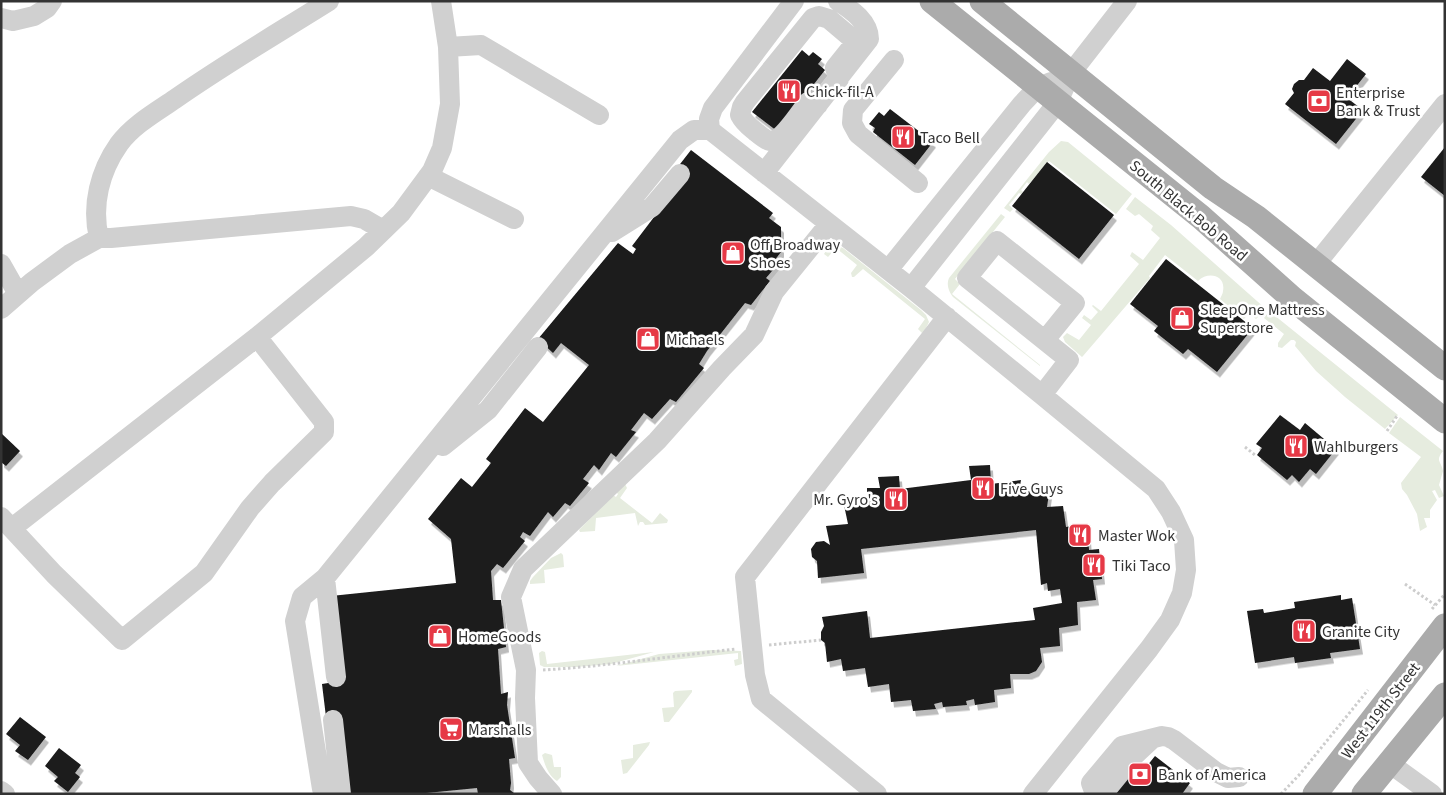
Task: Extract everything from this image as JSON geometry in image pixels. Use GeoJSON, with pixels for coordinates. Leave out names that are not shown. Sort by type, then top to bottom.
{"type":"FeatureCollection","features":[{"type":"Feature","properties":{"kind":"main road","name":"South Black Bob Road"},"geometry":{"type":"LineString","coordinates":[[932,1],[1201,217],[1293,299],[1445,421]]}},
{"type":"Feature","properties":{"kind":"main road","name":"South Black Bob Road"},"geometry":{"type":"LineString","coordinates":[[982,1],[1213,188],[1256,217],[1445,368]]}},
{"type":"Feature","properties":{"kind":"main road","name":"West 119th Street"},"geometry":{"type":"LineString","coordinates":[[1317,792],[1436,615]]}},
{"type":"Feature","properties":{"kind":"main road"},"geometry":{"type":"LineString","coordinates":[[1364,794],[1445,695]]}},
{"type":"Feature","properties":{"kind":"street"},"geometry":{"type":"LineString","coordinates":[[1,18],[12,21],[34,16],[47,8],[52,1]]}},
{"type":"Feature","properties":{"kind":"street"},"geometry":{"type":"LineString","coordinates":[[99,238],[95,213],[98,191],[104,169],[120,143],[142,122],[202,80],[329,1]]}},
{"type":"Feature","properties":{"kind":"street"},"geometry":{"type":"LineString","coordinates":[[257,337],[324,422],[324,432],[272,483],[250,508],[204,573],[122,640],[54,574],[7,523],[257,337],[366,247],[400,213],[432,171],[442,148],[450,104],[448,47],[441,1]]}},
{"type":"Feature","properties":{"kind":"street"},"geometry":{"type":"LineString","coordinates":[[710,130],[709,119],[713,108],[794,1]]}},
{"type":"Feature","properties":{"kind":"street"},"geometry":{"type":"LineString","coordinates":[[764,173],[870,40],[867,26],[838,1]]}},
{"type":"Feature","properties":{"kind":"street"},"geometry":{"type":"LineString","coordinates":[[911,288],[1058,102],[1071,73],[1127,1]]}},
{"type":"Feature","properties":{"kind":"street"},"geometry":{"type":"LineString","coordinates":[[818,105],[808,102],[784,133],[771,141],[766,140],[744,122],[740,116],[742,106],[813,18],[818,16],[829,19],[853,38],[855,43],[835,68],[839,79]]}},
{"type":"Feature","properties":{"kind":"street"},"geometry":{"type":"LineString","coordinates":[[448,47],[481,45],[599,115]]}},
{"type":"Feature","properties":{"kind":"street"},"geometry":{"type":"LineString","coordinates":[[894,60],[853,110],[852,123],[858,134],[918,183]]}},
{"type":"Feature","properties":{"kind":"street"},"geometry":{"type":"LineString","coordinates":[[888,270],[1022,104],[1038,87],[1071,73]]}},
{"type":"Feature","properties":{"kind":"street"},"geometry":{"type":"LineString","coordinates":[[1316,264],[1445,104]]}},
{"type":"Feature","properties":{"kind":"street"},"geometry":{"type":"LineString","coordinates":[[325,794],[322,789],[295,621],[302,597],[320,582],[680,140],[694,130],[710,130],[911,288],[1156,489],[1171,512],[1184,540],[1186,570],[1182,593],[1170,620],[1037,793]]}},
{"type":"Feature","properties":{"kind":"street"},"geometry":{"type":"LineString","coordinates":[[598,242],[652,207],[680,174]]}},
{"type":"Feature","properties":{"kind":"street"},"geometry":{"type":"LineString","coordinates":[[428,176],[514,219]]}},
{"type":"Feature","properties":{"kind":"street"},"geometry":{"type":"LineString","coordinates":[[1,309],[32,282],[70,254],[99,238],[351,216],[364,219],[383,230]]}},
{"type":"Feature","properties":{"kind":"street"},"geometry":{"type":"LineString","coordinates":[[552,794],[538,778],[528,762],[524,698],[526,670],[511,597],[523,569],[656,440],[754,335],[774,292],[829,224]]}},
{"type":"Feature","properties":{"kind":"street"},"geometry":{"type":"LineString","coordinates":[[1042,395],[1069,360],[967,278],[997,241],[1075,303],[1045,340]]}},
{"type":"Feature","properties":{"kind":"street"},"geometry":{"type":"LineString","coordinates":[[1,264],[18,294]]}},
{"type":"Feature","properties":{"kind":"street"},"geometry":{"type":"LineString","coordinates":[[877,794],[761,699],[755,675],[745,576],[947,317]]}},
{"type":"Feature","properties":{"kind":"street"},"geometry":{"type":"LineString","coordinates":[[412,470],[488,410],[538,347]]}},
{"type":"Feature","properties":{"kind":"street"},"geometry":{"type":"LineString","coordinates":[[320,582],[331,678]]}},
{"type":"Feature","properties":{"kind":"street"},"geometry":{"type":"LineString","coordinates":[[333,720],[341,794]]}},
{"type":"Feature","properties":{"kind":"street"},"geometry":{"type":"LineString","coordinates":[[1097,794],[1097,788],[1127,750],[1162,736],[1168,737],[1216,772],[1228,778],[1238,777]]}},
{"type":"Feature","properties":{"kind":"street"},"geometry":{"type":"LineString","coordinates":[[1103,794],[1134,755],[1153,738]]}},
{"type":"Feature","properties":{"kind":"street"},"geometry":{"type":"LineString","coordinates":[[1114,794],[1143,758],[1153,738]]}},
{"type":"Feature","properties":{"kind":"street"},"geometry":{"type":"LineString","coordinates":[[1390,763],[1432,794]]}},
{"type":"Feature","properties":{"kind":"street"},"geometry":{"type":"LineString","coordinates":[[1,791],[5,794]]}},
{"type":"Feature","properties":{"kind":"path"},"geometry":{"type":"LineString","coordinates":[[1387,431],[1397,416]]}},
{"type":"Feature","properties":{"kind":"path"},"geometry":{"type":"LineString","coordinates":[[1245,447],[1255,455]]}},
{"type":"Feature","properties":{"kind":"path"},"geometry":{"type":"LineString","coordinates":[[1405,584],[1436,615],[1445,594]]}},
{"type":"Feature","properties":{"kind":"path"},"geometry":{"type":"LineString","coordinates":[[526,670],[601,666],[752,646],[821,640]]}},
{"type":"Feature","properties":{"kind":"path"},"geometry":{"type":"LineString","coordinates":[[1280,794],[1300,774],[1368,690]]}},
{"type":"Feature","properties":{"kind":"shaded area"},"geometry":{"type":"Polygon","coordinates":[[[1061,141],[1068,142],[1132,194],[1116,214],[1049,161],[1029,184],[1027,182],[1021,190],[1023,192],[1019,193],[1009,205],[1013,209],[1010,212],[1004,208],[1049,152],[1061,141]]]}},
{"type":"Feature","properties":{"kind":"shaded area"},"geometry":{"type":"Polygon","coordinates":[[[1135,197],[1171,225],[1266,309],[1256,319],[1249,313],[1244,319],[1220,299],[1223,293],[1223,286],[1219,278],[1207,276],[1198,281],[1165,255],[1149,276],[1150,278],[1082,357],[1065,342],[1063,337],[1067,333],[1079,340],[1091,325],[1082,318],[1084,315],[1091,320],[1098,312],[1093,305],[1101,311],[1139,264],[1130,256],[1132,252],[1143,260],[1160,238],[1151,230],[1153,226],[1139,214],[1135,216],[1126,209],[1135,197]]]}},
{"type":"Feature","properties":{"kind":"shaded area"},"geometry":{"type":"Polygon","coordinates":[[[1001,214],[1005,217],[955,279],[960,284],[952,294],[1040,366],[953,297],[948,288],[949,278],[1001,214]]]}},
{"type":"Feature","properties":{"kind":"shaded area"},"geometry":{"type":"Polygon","coordinates":[[[834,245],[843,248],[921,310],[929,322],[924,332],[922,333],[918,329],[925,319],[863,269],[852,277],[851,273],[857,265],[836,248],[828,257],[824,254],[827,249],[834,245]]]}},
{"type":"Feature","properties":{"kind":"shaded area"},"geometry":{"type":"Polygon","coordinates":[[[1269,311],[1398,415],[1385,429],[1316,371],[1295,346],[1296,342],[1294,340],[1291,340],[1282,348],[1278,347],[1278,343],[1284,334],[1264,318],[1269,311]]]}},
{"type":"Feature","properties":{"kind":"shaded area"},"geometry":{"type":"Polygon","coordinates":[[[1400,417],[1443,451],[1439,459],[1443,471],[1439,485],[1444,496],[1439,498],[1435,490],[1432,491],[1437,500],[1430,510],[1430,518],[1424,518],[1427,527],[1420,531],[1417,514],[1402,489],[1401,483],[1421,457],[1389,433],[1400,417]]]}},
{"type":"Feature","properties":{"kind":"shaded area"},"geometry":{"type":"Polygon","coordinates":[[[625,484],[627,488],[620,498],[652,523],[660,513],[668,520],[667,523],[645,525],[643,522],[640,522],[638,526],[635,513],[596,518],[595,531],[580,532],[579,530],[613,495],[616,497],[618,494],[616,492],[625,484]]]}},
{"type":"Feature","properties":{"kind":"shaded area"},"geometry":{"type":"Polygon","coordinates":[[[561,553],[563,555],[564,567],[544,570],[545,583],[530,584],[533,577],[551,558],[561,553]]]}},
{"type":"Feature","properties":{"kind":"shaded area"},"geometry":{"type":"Polygon","coordinates":[[[711,650],[741,651],[742,664],[735,666],[734,660],[738,659],[738,653],[616,666],[659,654],[711,650]]]}},
{"type":"Feature","properties":{"kind":"shaded area"},"geometry":{"type":"Polygon","coordinates":[[[545,652],[547,664],[654,652],[611,664],[544,667],[540,665],[539,653],[545,652]]]}},
{"type":"Feature","properties":{"kind":"shaded area"},"geometry":{"type":"Polygon","coordinates":[[[692,690],[669,722],[664,722],[662,708],[674,707],[673,693],[675,691],[692,690]]]}},
{"type":"Feature","properties":{"kind":"shaded area"},"geometry":{"type":"Polygon","coordinates":[[[650,742],[627,773],[623,774],[621,760],[633,758],[633,745],[650,742]]]}},
{"type":"Feature","properties":{"kind":"shaded area"},"geometry":{"type":"Polygon","coordinates":[[[545,753],[552,755],[554,767],[561,767],[561,777],[557,781],[551,776],[546,766],[542,755],[545,753]]]}},
{"type":"Feature","properties":{"kind":"building","name":"Chick-fil-A"},"geometry":{"type":"Polygon","coordinates":[[[802,50],[809,56],[813,52],[822,59],[818,64],[825,70],[777,131],[752,112],[802,50]]]}},
{"type":"Feature","properties":{"kind":"building","name":"Enterprise Bank & Trust"},"geometry":{"type":"Polygon","coordinates":[[[1347,59],[1366,74],[1347,98],[1363,110],[1336,144],[1285,104],[1294,93],[1292,89],[1294,84],[1299,80],[1304,80],[1313,68],[1330,81],[1347,59]]]}},
{"type":"Feature","properties":{"kind":"building","name":"Taco Bell"},"geometry":{"type":"Polygon","coordinates":[[[890,109],[933,142],[915,165],[873,132],[875,128],[869,124],[879,112],[884,116],[890,109]]]}},
{"type":"Feature","properties":{"kind":"building"},"geometry":{"type":"Polygon","coordinates":[[[1445,147],[1445,196],[1421,177],[1445,147]]]}},
{"type":"Feature","properties":{"kind":"building"},"geometry":{"type":"Polygon","coordinates":[[[691,150],[773,213],[769,218],[781,227],[781,252],[774,261],[778,264],[766,278],[770,281],[751,305],[745,303],[707,351],[699,364],[704,368],[676,402],[670,399],[652,419],[644,413],[631,430],[636,432],[616,457],[611,453],[599,470],[594,465],[583,479],[589,483],[570,506],[565,503],[553,517],[548,512],[530,536],[523,532],[520,537],[525,541],[503,568],[497,564],[491,571],[493,600],[501,600],[506,647],[498,649],[501,694],[508,692],[507,705],[515,758],[509,759],[510,790],[515,794],[478,794],[477,788],[416,794],[346,794],[326,717],[322,684],[341,681],[331,596],[456,583],[451,539],[428,519],[461,478],[472,487],[491,463],[486,459],[525,408],[543,422],[589,365],[561,343],[553,353],[538,339],[618,243],[633,254],[636,249],[632,246],[686,175],[677,168],[691,150]]]}},
{"type":"Feature","properties":{"kind":"building"},"geometry":{"type":"Polygon","coordinates":[[[1047,162],[1114,215],[1079,259],[1012,206],[1047,162]]]}},
{"type":"Feature","properties":{"kind":"building"},"geometry":{"type":"Polygon","coordinates":[[[1166,259],[1253,328],[1217,372],[1188,349],[1183,354],[1154,331],[1158,326],[1130,304],[1166,259]]]}},
{"type":"Feature","properties":{"kind":"building","name":"Wahlburgers"},"geometry":{"type":"Polygon","coordinates":[[[1280,415],[1300,430],[1305,423],[1336,449],[1316,474],[1310,469],[1299,482],[1292,475],[1287,480],[1257,455],[1262,448],[1256,444],[1280,415]]]}},
{"type":"Feature","properties":{"kind":"building"},"geometry":{"type":"Polygon","coordinates":[[[1,433],[20,451],[6,466],[1,462],[1,433]]]}},
{"type":"Feature","properties":{"kind":"building"},"geometry":{"type":"Polygon","coordinates":[[[990,465],[991,484],[1021,480],[1019,492],[1040,487],[1049,493],[1047,507],[1063,506],[1066,527],[1087,524],[1089,550],[1099,549],[1102,579],[1093,580],[1096,600],[1077,602],[1078,625],[1059,628],[1060,646],[1040,648],[1042,662],[1036,671],[1029,674],[1010,674],[1011,688],[994,690],[995,702],[975,705],[974,699],[966,701],[967,705],[943,707],[942,702],[934,704],[936,709],[913,711],[911,700],[891,702],[889,684],[868,687],[865,668],[843,671],[841,659],[827,662],[825,643],[821,640],[821,632],[824,626],[822,617],[867,611],[870,638],[1035,620],[1033,608],[1062,603],[1060,589],[1048,591],[1047,583],[1041,585],[1036,530],[861,549],[864,573],[818,578],[817,561],[812,557],[811,549],[816,542],[824,541],[830,545],[826,526],[848,524],[844,505],[867,501],[867,488],[880,488],[878,477],[899,476],[900,489],[971,480],[969,466],[990,465]]]}},
{"type":"Feature","properties":{"kind":"building","name":"Granite City"},"geometry":{"type":"Polygon","coordinates":[[[1341,595],[1341,600],[1352,598],[1360,649],[1330,653],[1331,658],[1295,663],[1294,657],[1255,663],[1247,611],[1263,609],[1264,613],[1295,608],[1294,602],[1341,595]]]}},
{"type":"Feature","properties":{"kind":"building"},"geometry":{"type":"Polygon","coordinates":[[[20,717],[46,737],[28,760],[15,751],[20,745],[6,734],[20,717]]]}},
{"type":"Feature","properties":{"kind":"building"},"geometry":{"type":"Polygon","coordinates":[[[59,748],[81,765],[75,773],[80,777],[68,792],[54,781],[58,777],[45,766],[59,748]]]}},
{"type":"Feature","properties":{"kind":"building","name":"Bank of America"},"geometry":{"type":"Polygon","coordinates":[[[1119,751],[1143,771],[1155,756],[1190,783],[1182,794],[1117,794],[1098,778],[1119,751]]]}},
{"type":"Feature","properties":{"kind":"place","name":"Chick-fil-A"},"geometry":{"type":"Point","coordinates":[789,91]}},
{"type":"Feature","properties":{"kind":"place","name":"Enterprise Bank & Trust"},"geometry":{"type":"Point","coordinates":[1319,101]}},
{"type":"Feature","properties":{"kind":"place","name":"Taco Bell"},"geometry":{"type":"Point","coordinates":[903,137]}},
{"type":"Feature","properties":{"kind":"place","name":"Off Broadway Shoes"},"geometry":{"type":"Point","coordinates":[733,253]}},
{"type":"Feature","properties":{"kind":"place","name":"SleepOne Mattress Superstore"},"geometry":{"type":"Point","coordinates":[1182,318]}},
{"type":"Feature","properties":{"kind":"place","name":"Michaels"},"geometry":{"type":"Point","coordinates":[648,339]}},
{"type":"Feature","properties":{"kind":"place","name":"Wahlburgers"},"geometry":{"type":"Point","coordinates":[1296,446]}},
{"type":"Feature","properties":{"kind":"place","name":"Five Guys"},"geometry":{"type":"Point","coordinates":[983,488]}},
{"type":"Feature","properties":{"kind":"place","name":"Mr. Gyro's"},"geometry":{"type":"Point","coordinates":[896,499]}},
{"type":"Feature","properties":{"kind":"place","name":"Master Wok"},"geometry":{"type":"Point","coordinates":[1080,535]}},
{"type":"Feature","properties":{"kind":"place","name":"Tiki Taco"},"geometry":{"type":"Point","coordinates":[1094,565]}},
{"type":"Feature","properties":{"kind":"place","name":"Granite City"},"geometry":{"type":"Point","coordinates":[1304,631]}},
{"type":"Feature","properties":{"kind":"place","name":"HomeGoods"},"geometry":{"type":"Point","coordinates":[440,636]}},
{"type":"Feature","properties":{"kind":"place","name":"Marshalls"},"geometry":{"type":"Point","coordinates":[451,729]}},
{"type":"Feature","properties":{"kind":"place","name":"Bank of America"},"geometry":{"type":"Point","coordinates":[1140,774]}}]}
